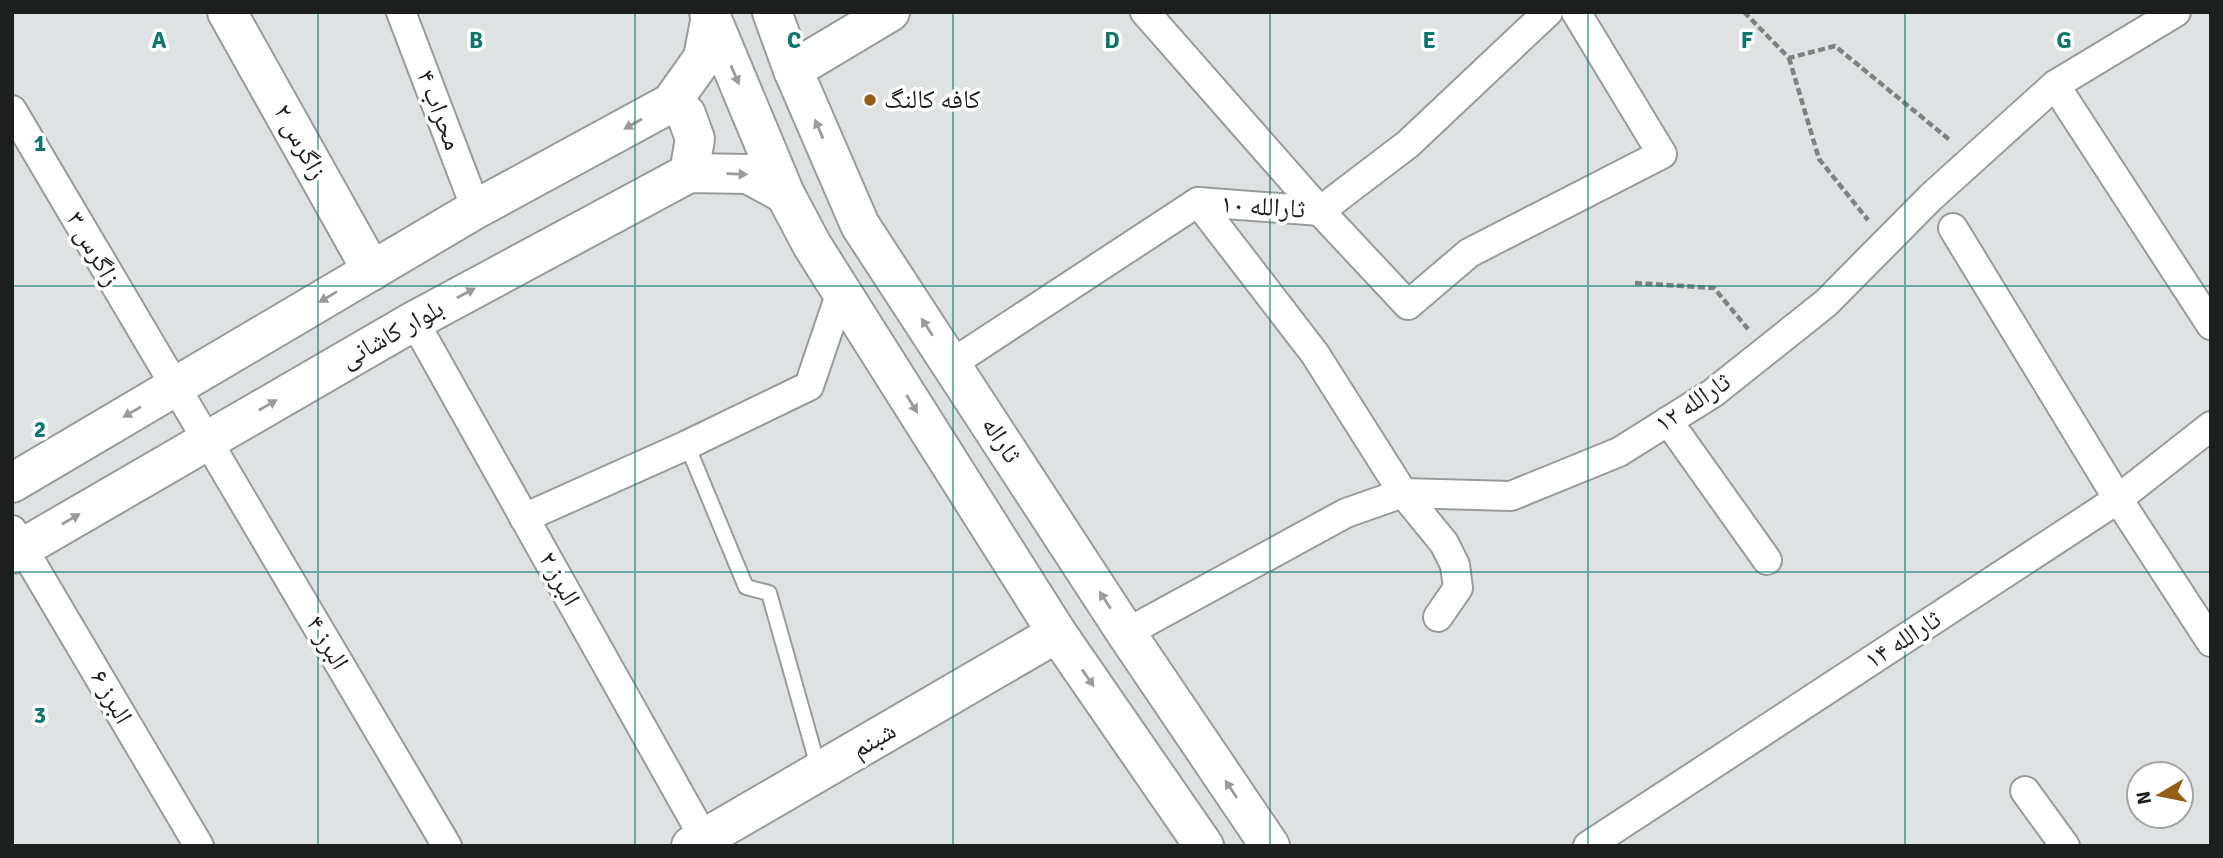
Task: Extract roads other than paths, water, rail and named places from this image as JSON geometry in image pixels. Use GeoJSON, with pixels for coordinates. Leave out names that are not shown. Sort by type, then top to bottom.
{"type":"FeatureCollection","features":[{"type":"Feature","properties":{"kind":"main road","name":"زاگرس ۲"},"geometry":{"type":"LineString","coordinates":[[227,12],[372,271]]}},
{"type":"Feature","properties":{"kind":"main road","name":"ثاراله"},"geometry":{"type":"LineString","coordinates":[[772,12],[793,70],[860,225],[1126,633],[1270,846]]}},
{"type":"Feature","properties":{"kind":"main road"},"geometry":{"type":"LineString","coordinates":[[793,70],[890,12]]}},
{"type":"Feature","properties":{"kind":"main road"},"geometry":{"type":"LineString","coordinates":[[12,483],[477,209],[671,103],[703,58],[710,14]]}},
{"type":"Feature","properties":{"kind":"main road"},"geometry":{"type":"LineString","coordinates":[[710,14],[785,194],[812,246],[1057,634],[1204,846]]}},
{"type":"Feature","properties":{"kind":"main road"},"geometry":{"type":"LineString","coordinates":[[671,103],[686,114],[695,139],[689,173]]}},
{"type":"Feature","properties":{"kind":"main road","name":"بلوار کاشانی"},"geometry":{"type":"LineString","coordinates":[[16,544],[207,440],[414,321],[689,173],[748,174],[785,194]]}},
{"type":"Feature","properties":{"kind":"main road","name":"شبنم"},"geometry":{"type":"LineString","coordinates":[[697,842],[1057,634]]}},
{"type":"Feature","properties":{"kind":"street","name":"محراب ۴"},"geometry":{"type":"LineString","coordinates":[[401,12],[477,209]]}},
{"type":"Feature","properties":{"kind":"street"},"geometry":{"type":"LineString","coordinates":[[1145,12],[1320,211],[1408,305],[1469,253],[1662,154],[1576,12]]}},
{"type":"Feature","properties":{"kind":"street","name":"ثارالله ۱۰"},"geometry":{"type":"LineString","coordinates":[[951,364],[1198,202],[1320,211],[1408,144],[1548,12]]}},
{"type":"Feature","properties":{"kind":"street","name":"ثارالله ۱۲"},"geometry":{"type":"LineString","coordinates":[[1126,633],[1346,513],[1403,493],[1511,496],[1619,452],[1713,394],[1826,303],[1931,197],[2055,85],[2176,12]]}},
{"type":"Feature","properties":{"kind":"street"},"geometry":{"type":"LineString","coordinates":[[2055,85],[2211,325]]}},
{"type":"Feature","properties":{"kind":"street","name":"زاگرس ۳"},"geometry":{"type":"LineString","coordinates":[[12,110],[207,440]]}},
{"type":"Feature","properties":{"kind":"street"},"geometry":{"type":"LineString","coordinates":[[1198,202],[1315,354],[1403,493],[1444,543],[1455,565],[1458,588],[1438,617]]}},
{"type":"Feature","properties":{"kind":"street"},"geometry":{"type":"LineString","coordinates":[[1953,228],[2118,499],[2211,642]]}},
{"type":"Feature","properties":{"kind":"street"},"geometry":{"type":"LineString","coordinates":[[524,518],[687,445],[808,386],[841,292]]}},
{"type":"Feature","properties":{"kind":"street","name":"البرز ۲"},"geometry":{"type":"LineString","coordinates":[[414,321],[524,518],[697,842]]}},
{"type":"Feature","properties":{"kind":"street"},"geometry":{"type":"LineString","coordinates":[[1668,421],[1767,559]]}},
{"type":"Feature","properties":{"kind":"street","name":"ثارالله ۱۴"},"geometry":{"type":"LineString","coordinates":[[1588,846],[2118,499],[2211,426]]}},
{"type":"Feature","properties":{"kind":"street","name":"البرز ۴"},"geometry":{"type":"LineString","coordinates":[[207,440],[447,846]]}},
{"type":"Feature","properties":{"kind":"street","name":"البرز ۶"},"geometry":{"type":"LineString","coordinates":[[16,544],[199,846]]}},
{"type":"Feature","properties":{"kind":"street"},"geometry":{"type":"LineString","coordinates":[[2025,792],[2065,846]]}},
{"type":"Feature","properties":{"kind":"lane"},"geometry":{"type":"LineString","coordinates":[[687,445],[746,587],[769,593],[819,771]]}},
{"type":"Feature","properties":{"kind":"place","name":"کافه کالنگ"},"geometry":{"type":"Point","coordinates":[870,100]}}]}
